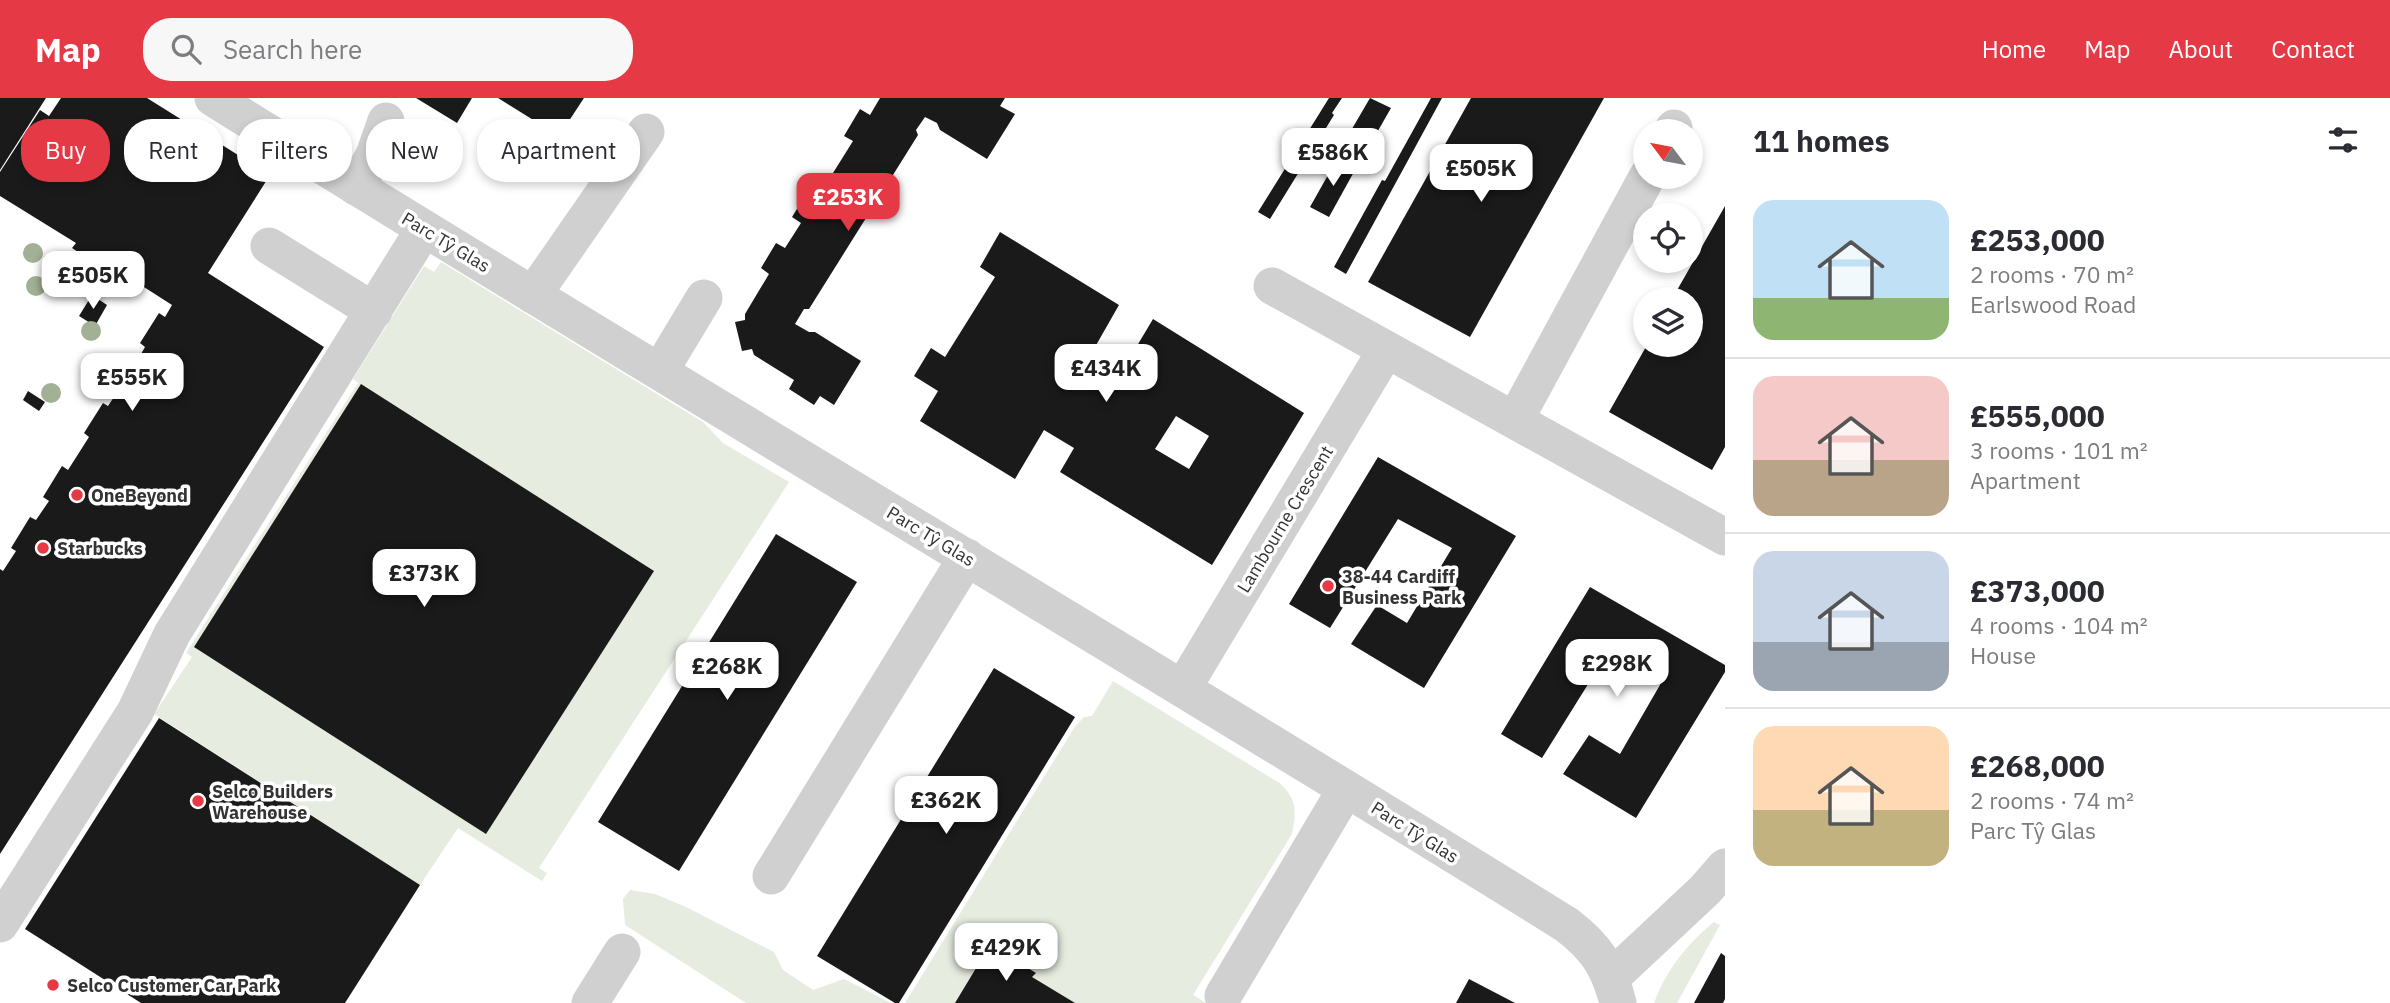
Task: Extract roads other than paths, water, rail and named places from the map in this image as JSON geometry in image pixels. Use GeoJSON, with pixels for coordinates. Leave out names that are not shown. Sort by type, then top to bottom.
{"type":"FeatureCollection","features":[{"type":"Feature","properties":{"kind":"street","name":"Parc Tŷ Glas"},"geometry":{"type":"LineString","coordinates":[[213,98],[533,296],[1183,688],[1567,925],[1594,950],[1615,990]]}},
{"type":"Feature","properties":{"kind":"street"},"geometry":{"type":"LineString","coordinates":[[533,296],[646,132]]}},
{"type":"Feature","properties":{"kind":"street"},"geometry":{"type":"LineString","coordinates":[[356,187],[366,169]]}},
{"type":"Feature","properties":{"kind":"street"},"geometry":{"type":"LineString","coordinates":[[1515,420],[1640,189]]}},
{"type":"Feature","properties":{"kind":"street"},"geometry":{"type":"LineString","coordinates":[[0,924],[135,712],[172,634],[424,229]]}},
{"type":"Feature","properties":{"kind":"street"},"geometry":{"type":"LineString","coordinates":[[269,246],[374,311]]}},
{"type":"Feature","properties":{"kind":"street"},"geometry":{"type":"LineString","coordinates":[[1272,286],[1725,537]]}},
{"type":"Feature","properties":{"kind":"street"},"geometry":{"type":"LineString","coordinates":[[660,371],[704,298]]}},
{"type":"Feature","properties":{"kind":"street","name":"Lambourne Crescent"},"geometry":{"type":"LineString","coordinates":[[1183,688],[1386,350]]}},
{"type":"Feature","properties":{"kind":"street"},"geometry":{"type":"LineString","coordinates":[[771,876],[967,557]]}},
{"type":"Feature","properties":{"kind":"street"},"geometry":{"type":"LineString","coordinates":[[1223,996],[1346,789]]}},
{"type":"Feature","properties":{"kind":"street"},"geometry":{"type":"LineString","coordinates":[[1615,990],[1725,867]]}},
{"type":"Feature","properties":{"kind":"street"},"geometry":{"type":"LineString","coordinates":[[590,1003],[622,953]]}},
{"type":"Feature","properties":{"kind":"place","name":"OneBeyond"},"geometry":{"type":"Point","coordinates":[77,495]}},
{"type":"Feature","properties":{"kind":"place","name":"Starbucks"},"geometry":{"type":"Point","coordinates":[43,548]}},
{"type":"Feature","properties":{"kind":"place","name":"38-44 Cardiff Business Park"},"geometry":{"type":"Point","coordinates":[1328,586]}},
{"type":"Feature","properties":{"kind":"place","name":"Selco Builders Warehouse"},"geometry":{"type":"Point","coordinates":[198,801]}},
{"type":"Feature","properties":{"kind":"place","name":"Selco Customer Car Park"},"geometry":{"type":"Point","coordinates":[53,985]}}]}
